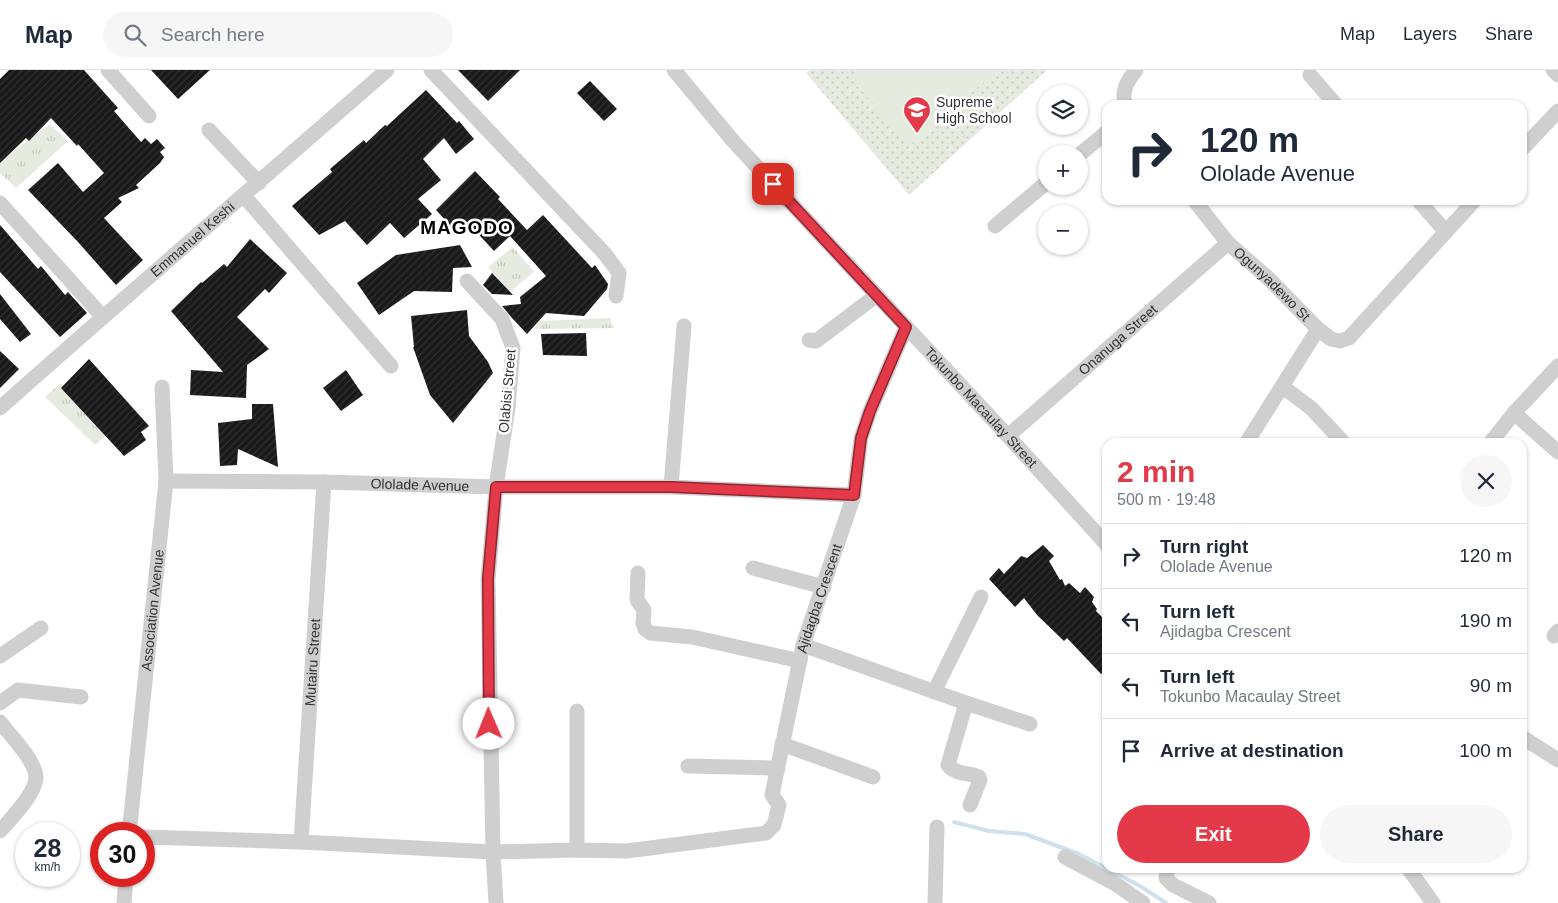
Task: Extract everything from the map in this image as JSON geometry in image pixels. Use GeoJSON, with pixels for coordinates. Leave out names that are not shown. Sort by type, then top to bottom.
{"type":"FeatureCollection","features":[{"type":"Feature","properties":{"kind":"street"},"geometry":{"type":"LineString","coordinates":[[108,70],[150,116]]}},
{"type":"Feature","properties":{"kind":"street","name":"Emmanuel Keshi"},"geometry":{"type":"LineString","coordinates":[[0,408],[103,316],[244,196],[387,70]]}},
{"type":"Feature","properties":{"kind":"street"},"geometry":{"type":"LineString","coordinates":[[431,70],[605,254],[619,273],[616,296]]}},
{"type":"Feature","properties":{"kind":"street","name":"Tokunbo Macaulay Street"},"geometry":{"type":"LineString","coordinates":[[674,70],[734,142],[1102,539]]}},
{"type":"Feature","properties":{"kind":"street"},"geometry":{"type":"LineString","coordinates":[[1124,100],[1127,82],[1136,70]]}},
{"type":"Feature","properties":{"kind":"street"},"geometry":{"type":"LineString","coordinates":[[1553,70],[1558,75]]}},
{"type":"Feature","properties":{"kind":"street"},"geometry":{"type":"LineString","coordinates":[[1310,76],[1332,100]]}},
{"type":"Feature","properties":{"kind":"street"},"geometry":{"type":"LineString","coordinates":[[1527,145],[1558,112]]}},
{"type":"Feature","properties":{"kind":"street"},"geometry":{"type":"LineString","coordinates":[[209,130],[259,183]]}},
{"type":"Feature","properties":{"kind":"street"},"geometry":{"type":"LineString","coordinates":[[1088,147],[1102,135]]}},
{"type":"Feature","properties":{"kind":"street"},"geometry":{"type":"LineString","coordinates":[[996,226],[1038,189]]}},
{"type":"Feature","properties":{"kind":"street"},"geometry":{"type":"LineString","coordinates":[[244,196],[391,366]]}},
{"type":"Feature","properties":{"kind":"street"},"geometry":{"type":"LineString","coordinates":[[0,203],[103,316]]}},
{"type":"Feature","properties":{"kind":"street","name":"Ogunyadewo St"},"geometry":{"type":"LineString","coordinates":[[1198,205],[1228,243],[1268,278],[1318,329],[1331,339],[1340,341],[1349,338],[1446,232]]}},
{"type":"Feature","properties":{"kind":"street"},"geometry":{"type":"LineString","coordinates":[[1422,205],[1446,232],[1470,205]]}},
{"type":"Feature","properties":{"kind":"street","name":"Onanuga Street"},"geometry":{"type":"LineString","coordinates":[[1008,436],[1228,243]]}},
{"type":"Feature","properties":{"kind":"street","name":"Olabisi Street"},"geometry":{"type":"LineString","coordinates":[[466,281],[502,319],[513,348],[508,408],[496,487],[488,578],[492,852],[496,903]]}},
{"type":"Feature","properties":{"kind":"street"},"geometry":{"type":"LineString","coordinates":[[809,340],[816,341],[876,295]]}},
{"type":"Feature","properties":{"kind":"street"},"geometry":{"type":"LineString","coordinates":[[671,487],[684,326]]}},
{"type":"Feature","properties":{"kind":"street","name":"Ajidagba Crescent"},"geometry":{"type":"LineString","coordinates":[[577,850],[628,851],[766,833],[772,829],[779,805],[772,795],[803,646],[854,495],[861,438],[870,411],[906,327]]}},
{"type":"Feature","properties":{"kind":"street"},"geometry":{"type":"LineString","coordinates":[[1250,438],[1318,329]]}},
{"type":"Feature","properties":{"kind":"street"},"geometry":{"type":"LineString","coordinates":[[1495,438],[1514,413],[1558,366]]}},
{"type":"Feature","properties":{"kind":"street","name":"Association Avenue"},"geometry":{"type":"LineString","coordinates":[[130,822],[166,481],[162,387]]}},
{"type":"Feature","properties":{"kind":"street"},"geometry":{"type":"LineString","coordinates":[[1283,387],[1311,408],[1339,438]]}},
{"type":"Feature","properties":{"kind":"street"},"geometry":{"type":"LineString","coordinates":[[1514,413],[1558,452]]}},
{"type":"Feature","properties":{"kind":"street","name":"Ololade Avenue"},"geometry":{"type":"LineString","coordinates":[[166,481],[324,482],[496,487],[671,487],[854,495]]}},
{"type":"Feature","properties":{"kind":"street","name":"Mutairu Street"},"geometry":{"type":"LineString","coordinates":[[301,842],[324,482]]}},
{"type":"Feature","properties":{"kind":"street"},"geometry":{"type":"LineString","coordinates":[[753,568],[824,587]]}},
{"type":"Feature","properties":{"kind":"street"},"geometry":{"type":"LineString","coordinates":[[638,574],[637,600],[644,610],[645,629],[650,633],[692,637],[800,661]]}},
{"type":"Feature","properties":{"kind":"street"},"geometry":{"type":"LineString","coordinates":[[934,692],[982,597]]}},
{"type":"Feature","properties":{"kind":"street"},"geometry":{"type":"LineString","coordinates":[[0,656],[41,628]]}},
{"type":"Feature","properties":{"kind":"street"},"geometry":{"type":"LineString","coordinates":[[803,646],[1030,724]]}},
{"type":"Feature","properties":{"kind":"street"},"geometry":{"type":"LineString","coordinates":[[0,703],[18,690],[81,697]]}},
{"type":"Feature","properties":{"kind":"street"},"geometry":{"type":"LineString","coordinates":[[966,703],[948,765],[956,771],[979,777],[980,780],[970,805]]}},
{"type":"Feature","properties":{"kind":"street"},"geometry":{"type":"LineString","coordinates":[[155,837],[301,842],[492,852],[577,850],[577,711]]}},
{"type":"Feature","properties":{"kind":"street"},"geometry":{"type":"LineString","coordinates":[[0,722],[32,763],[36,777],[30,794],[0,831]]}},
{"type":"Feature","properties":{"kind":"street"},"geometry":{"type":"LineString","coordinates":[[1527,740],[1558,760]]}},
{"type":"Feature","properties":{"kind":"street"},"geometry":{"type":"LineString","coordinates":[[782,744],[873,777]]}},
{"type":"Feature","properties":{"kind":"street"},"geometry":{"type":"LineString","coordinates":[[688,766],[778,768]]}},
{"type":"Feature","properties":{"kind":"street"},"geometry":{"type":"LineString","coordinates":[[935,903],[936,827]]}},
{"type":"Feature","properties":{"kind":"street"},"geometry":{"type":"LineString","coordinates":[[1065,857],[1114,883],[1141,902]]}},
{"type":"Feature","properties":{"kind":"street"},"geometry":{"type":"LineString","coordinates":[[1167,873],[1166,878],[1173,885],[1209,903]]}},
{"type":"Feature","properties":{"kind":"street"},"geometry":{"type":"LineString","coordinates":[[1411,873],[1432,903]]}},
{"type":"Feature","properties":{"kind":"street"},"geometry":{"type":"LineString","coordinates":[[124,903],[125,887]]}},
{"type":"Feature","properties":{"kind":"green space","name":"Supreme High School"},"geometry":{"type":"Polygon","coordinates":[[[810,70],[1047,70],[909,195],[806,73],[810,70]]]}},
{"type":"Feature","properties":{"kind":"green space"},"geometry":{"type":"Polygon","coordinates":[[[858,70],[998,70],[909,146],[850,77],[858,70]]]}},
{"type":"Feature","properties":{"kind":"green space"},"geometry":{"type":"Polygon","coordinates":[[[50,124],[68,141],[16,188],[0,173],[0,161],[50,124]]]}},
{"type":"Feature","properties":{"kind":"green space"},"geometry":{"type":"Polygon","coordinates":[[[513,247],[534,272],[510,292],[488,267],[513,247]]]}},
{"type":"Feature","properties":{"kind":"green space"},"geometry":{"type":"Polygon","coordinates":[[[610,318],[614,328],[534,329],[539,321],[610,318]]]}},
{"type":"Feature","properties":{"kind":"green space"},"geometry":{"type":"Polygon","coordinates":[[[61,383],[108,434],[95,445],[45,397],[61,383]]]}},
{"type":"Feature","properties":{"kind":"building"},"geometry":{"type":"Polygon","coordinates":[[[9,70],[84,70],[118,108],[114,111],[141,142],[145,138],[151,144],[157,139],[165,148],[160,152],[164,157],[160,163],[136,185],[139,188],[118,198],[122,202],[104,218],[143,260],[116,285],[28,190],[58,163],[83,192],[104,173],[78,144],[77,146],[51,118],[29,141],[26,138],[0,163],[0,79],[9,70]]]}},
{"type":"Feature","properties":{"kind":"building"},"geometry":{"type":"Polygon","coordinates":[[[151,70],[210,70],[178,99],[151,70]]]}},
{"type":"Feature","properties":{"kind":"building"},"geometry":{"type":"Polygon","coordinates":[[[458,70],[520,70],[488,101],[458,70]]]}},
{"type":"Feature","properties":{"kind":"building"},"geometry":{"type":"Polygon","coordinates":[[[590,81],[617,109],[604,121],[577,93],[590,81]]]}},
{"type":"Feature","properties":{"kind":"building"},"geometry":{"type":"Polygon","coordinates":[[[426,90],[457,123],[459,121],[474,139],[456,154],[444,138],[423,159],[441,180],[418,199],[432,214],[404,238],[390,223],[367,245],[345,221],[319,235],[292,206],[332,172],[330,169],[364,140],[366,143],[385,125],[387,126],[426,90]]]}},
{"type":"Feature","properties":{"kind":"building"},"geometry":{"type":"Polygon","coordinates":[[[475,171],[500,197],[498,199],[527,230],[543,215],[592,268],[595,265],[608,284],[607,289],[584,316],[546,313],[527,334],[502,306],[521,304],[520,297],[546,276],[510,236],[494,251],[470,225],[459,235],[436,210],[475,171]]]}},
{"type":"Feature","properties":{"kind":"building"},"geometry":{"type":"Polygon","coordinates":[[[0,225],[38,269],[41,266],[65,295],[68,292],[87,313],[60,337],[0,272],[0,225]]]}},
{"type":"Feature","properties":{"kind":"building"},"geometry":{"type":"Polygon","coordinates":[[[250,239],[287,273],[269,293],[265,289],[237,317],[269,349],[247,365],[246,398],[190,395],[191,370],[223,372],[171,311],[201,282],[224,264],[227,267],[250,239]]]}},
{"type":"Feature","properties":{"kind":"building"},"geometry":{"type":"Polygon","coordinates":[[[460,245],[472,267],[453,268],[452,292],[414,291],[379,315],[357,283],[396,255],[460,245]]]}},
{"type":"Feature","properties":{"kind":"building"},"geometry":{"type":"Polygon","coordinates":[[[492,273],[513,295],[492,294],[483,285],[492,273]]]}},
{"type":"Feature","properties":{"kind":"building"},"geometry":{"type":"Polygon","coordinates":[[[0,294],[31,334],[20,342],[0,319],[0,294]]]}},
{"type":"Feature","properties":{"kind":"building"},"geometry":{"type":"Polygon","coordinates":[[[467,310],[469,336],[488,362],[493,373],[453,423],[430,395],[413,347],[411,316],[467,310]]]}},
{"type":"Feature","properties":{"kind":"building"},"geometry":{"type":"Polygon","coordinates":[[[586,333],[587,356],[543,355],[541,334],[586,333]]]}},
{"type":"Feature","properties":{"kind":"building"},"geometry":{"type":"Polygon","coordinates":[[[0,351],[19,369],[0,388],[0,351]]]}},
{"type":"Feature","properties":{"kind":"building"},"geometry":{"type":"Polygon","coordinates":[[[89,359],[149,426],[141,432],[146,440],[124,456],[61,388],[89,359]]]}},
{"type":"Feature","properties":{"kind":"building"},"geometry":{"type":"Polygon","coordinates":[[[346,370],[363,395],[341,411],[323,388],[346,370]]]}},
{"type":"Feature","properties":{"kind":"building"},"geometry":{"type":"Polygon","coordinates":[[[252,404],[273,404],[278,467],[238,449],[237,465],[220,466],[218,423],[252,419],[252,404]]]}},
{"type":"Feature","properties":{"kind":"building"},"geometry":{"type":"Polygon","coordinates":[[[1043,545],[1054,556],[1049,561],[1065,586],[1069,583],[1080,593],[1085,587],[1094,597],[1092,602],[1097,609],[1096,611],[1102,617],[1101,674],[1067,638],[1064,641],[1037,615],[1024,598],[1015,607],[989,579],[999,568],[1004,574],[1021,556],[1027,558],[1043,545]]]}},
{"type":"Feature","properties":{"kind":"waterway"},"geometry":{"type":"LineString","coordinates":[[954,822],[989,831],[1025,834],[1079,854],[1102,866]]}},
{"type":"Feature","properties":{"kind":"waterway"},"geometry":{"type":"LineString","coordinates":[[1115,873],[1166,903]]}},
{"type":"Feature","properties":{"kind":"place","name":"Supreme High School"},"geometry":{"type":"Point","coordinates":[917,134]}},
{"type":"Feature","properties":{"kind":"district","name":"MAGODO"},"geometry":{"type":"Point","coordinates":[467,227]}},
{"type":"Feature","properties":{"kind":"route"},"geometry":{"type":"LineString","coordinates":[[489,724],[488,578],[496,487],[671,487],[854,495],[861,438],[870,411],[906,327],[773,184]]}}]}
